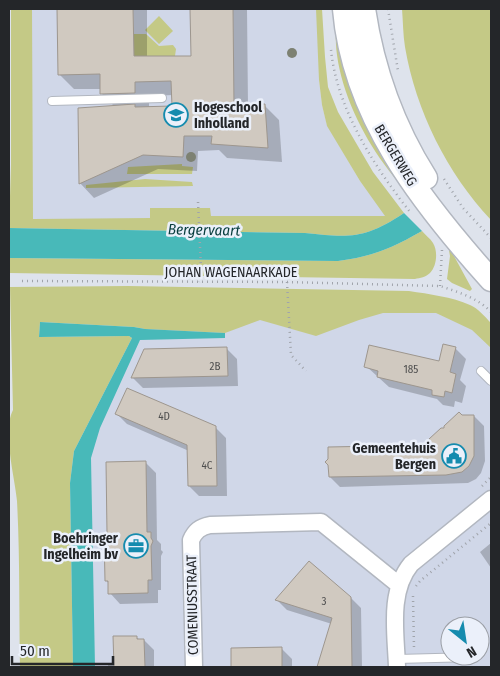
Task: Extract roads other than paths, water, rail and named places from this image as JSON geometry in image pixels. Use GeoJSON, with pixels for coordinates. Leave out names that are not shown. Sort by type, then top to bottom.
{"type":"FeatureCollection","features":[{"type":"Feature","properties":{"kind":"main road","name":"BERGERWEG"},"geometry":{"type":"LineString","coordinates":[[344,9],[347,34],[355,66],[363,91],[380,131],[397,160],[430,208],[491,280]]}},
{"type":"Feature","properties":{"kind":"main road","name":"BERGERWEG"},"geometry":{"type":"LineString","coordinates":[[364,9],[372,55],[394,120],[405,142],[416,163],[457,224],[491,260]]}},
{"type":"Feature","properties":{"kind":"street"},"geometry":{"type":"LineString","coordinates":[[397,663],[396,605],[399,585],[412,564],[491,498]]}},
{"type":"Feature","properties":{"kind":"street","name":"COMENIUSSTRAAT"},"geometry":{"type":"LineString","coordinates":[[194,667],[191,540],[203,526],[210,524],[321,522],[399,585]]}},
{"type":"Feature","properties":{"kind":"lane"},"geometry":{"type":"LineString","coordinates":[[52,101],[162,98]]}},
{"type":"Feature","properties":{"kind":"lane"},"geometry":{"type":"LineString","coordinates":[[481,370],[491,381]]}},
{"type":"Feature","properties":{"kind":"lane"},"geometry":{"type":"LineString","coordinates":[[397,663],[414,658],[440,658]]}},
{"type":"Feature","properties":{"kind":"water"},"geometry":{"type":"Polygon","coordinates":[[[404,213],[422,231],[382,251],[338,261],[9,258],[9,228],[305,233],[346,236],[357,235],[378,228],[404,213]]]}},
{"type":"Feature","properties":{"kind":"water"},"geometry":{"type":"Polygon","coordinates":[[[40,322],[225,333],[225,338],[140,340],[100,428],[91,458],[95,667],[73,667],[70,483],[74,451],[132,338],[129,336],[39,337],[40,322]]]}},
{"type":"Feature","properties":{"kind":"place","name":"Hogeschool Inholland"},"geometry":{"type":"Point","coordinates":[176,115]}},
{"type":"Feature","properties":{"kind":"place","name":"Gemeentehuis Bergen"},"geometry":{"type":"Point","coordinates":[454,456]}},
{"type":"Feature","properties":{"kind":"place","name":"Boehringer Ingelheim bv"},"geometry":{"type":"Point","coordinates":[136,546]}},
{"type":"Feature","properties":{"kind":"water label","name":"Bergervaart"},"geometry":{"type":"Point","coordinates":[204,230]}}]}
